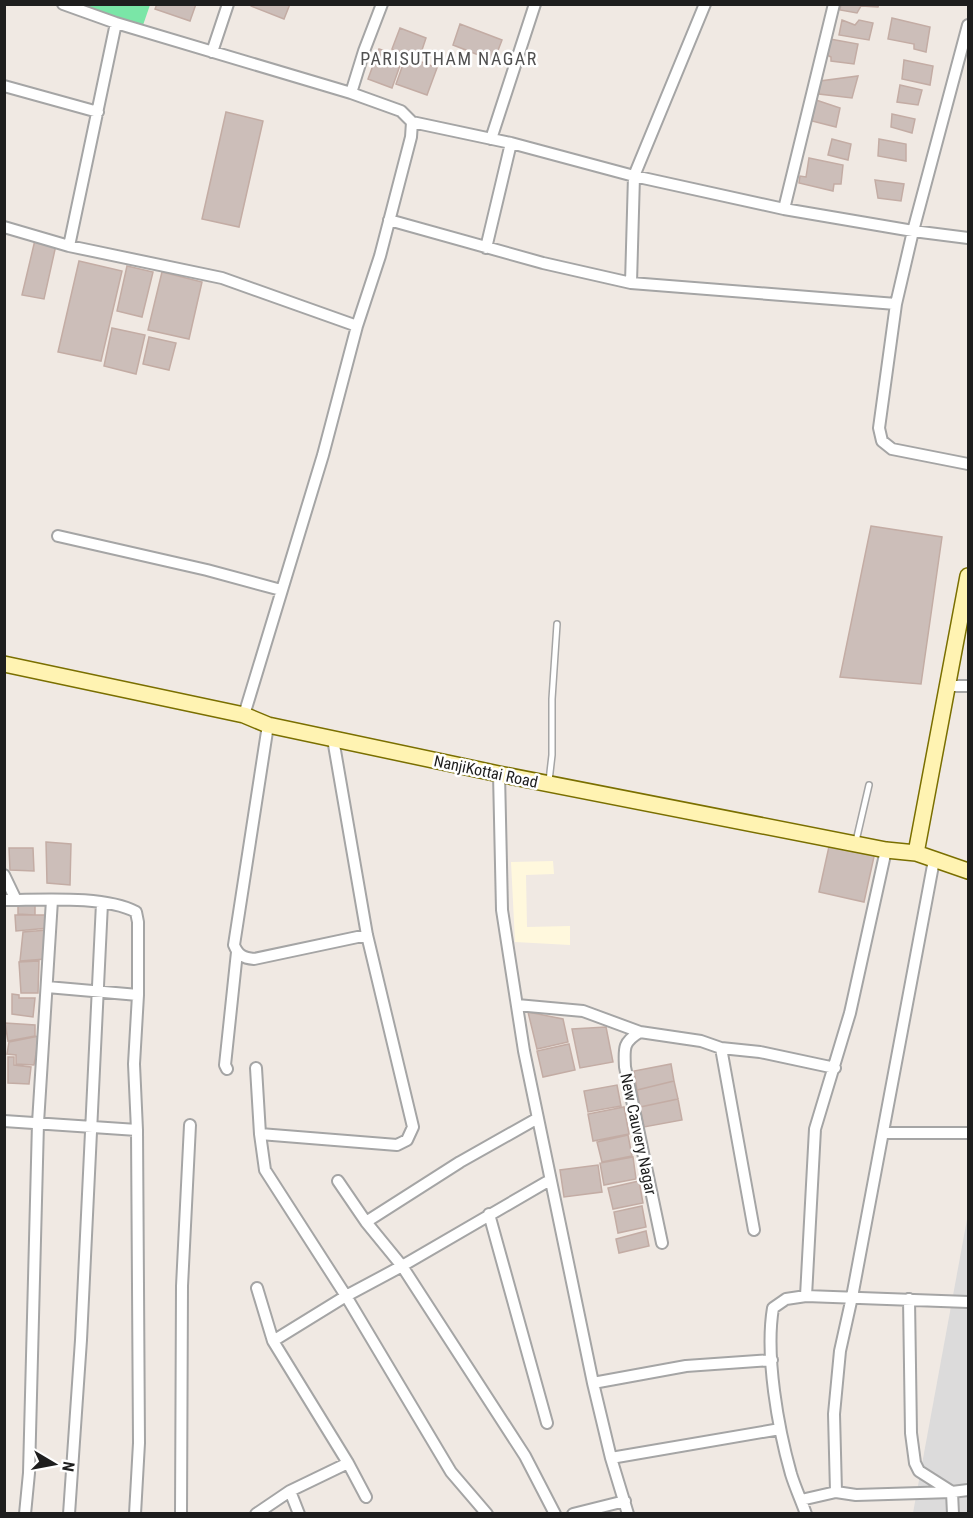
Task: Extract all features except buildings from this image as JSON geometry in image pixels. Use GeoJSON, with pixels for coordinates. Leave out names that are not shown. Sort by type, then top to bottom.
{"type":"FeatureCollection","features":[{"type":"Feature","properties":{"kind":"main road"},"geometry":{"type":"LineString","coordinates":[[916,853],[969,576]]}},
{"type":"Feature","properties":{"kind":"main road","name":"NanjiKottai Road"},"geometry":{"type":"LineString","coordinates":[[4,664],[244,715],[268,725],[499,774],[886,850],[916,853],[969,871]]}},
{"type":"Feature","properties":{"kind":"street"},"geometry":{"type":"LineString","coordinates":[[63,4],[116,23],[351,93],[401,111],[412,122],[511,143],[634,176],[784,209],[969,238]]}},
{"type":"Feature","properties":{"kind":"street"},"geometry":{"type":"LineString","coordinates":[[212,52],[228,4]]}},
{"type":"Feature","properties":{"kind":"street"},"geometry":{"type":"LineString","coordinates":[[351,93],[382,4]]}},
{"type":"Feature","properties":{"kind":"street"},"geometry":{"type":"LineString","coordinates":[[490,139],[535,4]]}},
{"type":"Feature","properties":{"kind":"street"},"geometry":{"type":"LineString","coordinates":[[631,283],[634,176],[705,4]]}},
{"type":"Feature","properties":{"kind":"street"},"geometry":{"type":"LineString","coordinates":[[784,209],[834,4]]}},
{"type":"Feature","properties":{"kind":"street"},"geometry":{"type":"LineString","coordinates":[[69,246],[116,23]]}},
{"type":"Feature","properties":{"kind":"street"},"geometry":{"type":"LineString","coordinates":[[969,25],[913,231],[896,304],[879,428],[882,441],[892,449],[969,464]]}},
{"type":"Feature","properties":{"kind":"street"},"geometry":{"type":"LineString","coordinates":[[4,86],[98,112]]}},
{"type":"Feature","properties":{"kind":"street"},"geometry":{"type":"LineString","coordinates":[[244,715],[323,455],[357,326],[389,220],[411,136],[412,122]]}},
{"type":"Feature","properties":{"kind":"street"},"geometry":{"type":"LineString","coordinates":[[486,248],[511,143]]}},
{"type":"Feature","properties":{"kind":"street"},"geometry":{"type":"LineString","coordinates":[[389,220],[543,263],[631,283],[896,304]]}},
{"type":"Feature","properties":{"kind":"street"},"geometry":{"type":"LineString","coordinates":[[4,227],[69,246],[222,278],[357,326]]}},
{"type":"Feature","properties":{"kind":"street"},"geometry":{"type":"LineString","coordinates":[[58,536],[207,570],[281,590]]}},
{"type":"Feature","properties":{"kind":"street"},"geometry":{"type":"LineString","coordinates":[[948,686],[969,686]]}},
{"type":"Feature","properties":{"kind":"street"},"geometry":{"type":"LineString","coordinates":[[227,1069],[225,1065],[237,952],[234,945],[268,725]]}},
{"type":"Feature","properties":{"kind":"street"},"geometry":{"type":"LineString","coordinates":[[260,1134],[397,1145],[407,1140],[413,1127],[367,935],[333,739]]}},
{"type":"Feature","properties":{"kind":"street"},"geometry":{"type":"LineString","coordinates":[[499,774],[502,910],[517,1005],[537,1118],[593,1383],[611,1458],[628,1514]]}},
{"type":"Feature","properties":{"kind":"street"},"geometry":{"type":"LineString","coordinates":[[806,1296],[815,1129],[850,1013],[886,850]]}},
{"type":"Feature","properties":{"kind":"street"},"geometry":{"type":"LineString","coordinates":[[836,1492],[834,1414],[840,1351],[884,1133],[934,860]]}},
{"type":"Feature","properties":{"kind":"street"},"geometry":{"type":"LineString","coordinates":[[4,875],[10,900],[52,900],[123,905],[135,912],[138,922],[138,995],[134,1064],[137,1130],[139,1443],[135,1514]]}},
{"type":"Feature","properties":{"kind":"street"},"geometry":{"type":"LineString","coordinates":[[25,1514],[29,1473],[38,1123],[52,900]]}},
{"type":"Feature","properties":{"kind":"street"},"geometry":{"type":"LineString","coordinates":[[69,1514],[102,903]]}},
{"type":"Feature","properties":{"kind":"street"},"geometry":{"type":"LineString","coordinates":[[237,952],[245,958],[254,958],[367,935]]}},
{"type":"Feature","properties":{"kind":"street"},"geometry":{"type":"LineString","coordinates":[[47,987],[138,995]]}},
{"type":"Feature","properties":{"kind":"street"},"geometry":{"type":"LineString","coordinates":[[517,1005],[583,1011],[640,1032],[701,1041],[721,1048],[760,1052],[835,1068]]}},
{"type":"Feature","properties":{"kind":"street","name":"New Cauvery Nagar"},"geometry":{"type":"LineString","coordinates":[[640,1032],[629,1039],[624,1051],[625,1067],[662,1243]]}},
{"type":"Feature","properties":{"kind":"street"},"geometry":{"type":"LineString","coordinates":[[721,1048],[754,1230]]}},
{"type":"Feature","properties":{"kind":"street"},"geometry":{"type":"LineString","coordinates":[[256,1068],[260,1134],[265,1170],[346,1296],[451,1472],[487,1514]]}},
{"type":"Feature","properties":{"kind":"street"},"geometry":{"type":"LineString","coordinates":[[366,1222],[460,1162],[537,1118]]}},
{"type":"Feature","properties":{"kind":"street"},"geometry":{"type":"LineString","coordinates":[[4,1121],[137,1130]]}},
{"type":"Feature","properties":{"kind":"street"},"geometry":{"type":"LineString","coordinates":[[181,1514],[182,1286],[190,1125]]}},
{"type":"Feature","properties":{"kind":"street"},"geometry":{"type":"LineString","coordinates":[[884,1133],[969,1133]]}},
{"type":"Feature","properties":{"kind":"street"},"geometry":{"type":"LineString","coordinates":[[273,1341],[346,1296],[550,1180]]}},
{"type":"Feature","properties":{"kind":"street"},"geometry":{"type":"LineString","coordinates":[[338,1181],[366,1222],[402,1266],[525,1456],[555,1514]]}},
{"type":"Feature","properties":{"kind":"street"},"geometry":{"type":"LineString","coordinates":[[489,1214],[547,1423]]}},
{"type":"Feature","properties":{"kind":"street"},"geometry":{"type":"LineString","coordinates":[[257,1288],[273,1341],[348,1463],[366,1497]]}},
{"type":"Feature","properties":{"kind":"street"},"geometry":{"type":"LineString","coordinates":[[806,1514],[792,1477],[780,1430],[770,1329],[774,1308],[786,1299],[806,1296],[969,1302]]}},
{"type":"Feature","properties":{"kind":"street"},"geometry":{"type":"LineString","coordinates":[[910,1299],[911,1433],[915,1462],[919,1471],[952,1492]]}},
{"type":"Feature","properties":{"kind":"street"},"geometry":{"type":"LineString","coordinates":[[593,1383],[686,1366],[772,1360]]}},
{"type":"Feature","properties":{"kind":"street"},"geometry":{"type":"LineString","coordinates":[[611,1458],[780,1430]]}},
{"type":"Feature","properties":{"kind":"street"},"geometry":{"type":"LineString","coordinates":[[255,1514],[290,1491],[348,1463]]}},
{"type":"Feature","properties":{"kind":"street"},"geometry":{"type":"LineString","coordinates":[[801,1500],[836,1492],[856,1494],[969,1490]]}},
{"type":"Feature","properties":{"kind":"street"},"geometry":{"type":"LineString","coordinates":[[290,1491],[299,1514]]}},
{"type":"Feature","properties":{"kind":"street"},"geometry":{"type":"LineString","coordinates":[[952,1492],[953,1514]]}},
{"type":"Feature","properties":{"kind":"street"},"geometry":{"type":"LineString","coordinates":[[573,1514],[625,1501]]}},
{"type":"Feature","properties":{"kind":"lane"},"geometry":{"type":"LineString","coordinates":[[549,784],[556,624]]}},
{"type":"Feature","properties":{"kind":"lane"},"geometry":{"type":"LineString","coordinates":[[856,844],[869,785]]}},
{"type":"Feature","properties":{"kind":"shaded area"},"geometry":{"type":"Polygon","coordinates":[[[553,861],[554,874],[526,875],[527,927],[570,926],[570,945],[515,942],[511,862],[553,861]]]}},
{"type":"Feature","properties":{"kind":"shaded area"},"geometry":{"type":"Polygon","coordinates":[[[968,1214],[968,1513],[913,1513],[968,1214]]]}},
{"type":"Feature","properties":{"kind":"green space"},"geometry":{"type":"Polygon","coordinates":[[[79,5],[150,5],[142,28],[79,5]]]}},
{"type":"Feature","properties":{"kind":"district","name":"PARISUTHAM NAGAR"},"geometry":{"type":"Point","coordinates":[449,59]}}]}
